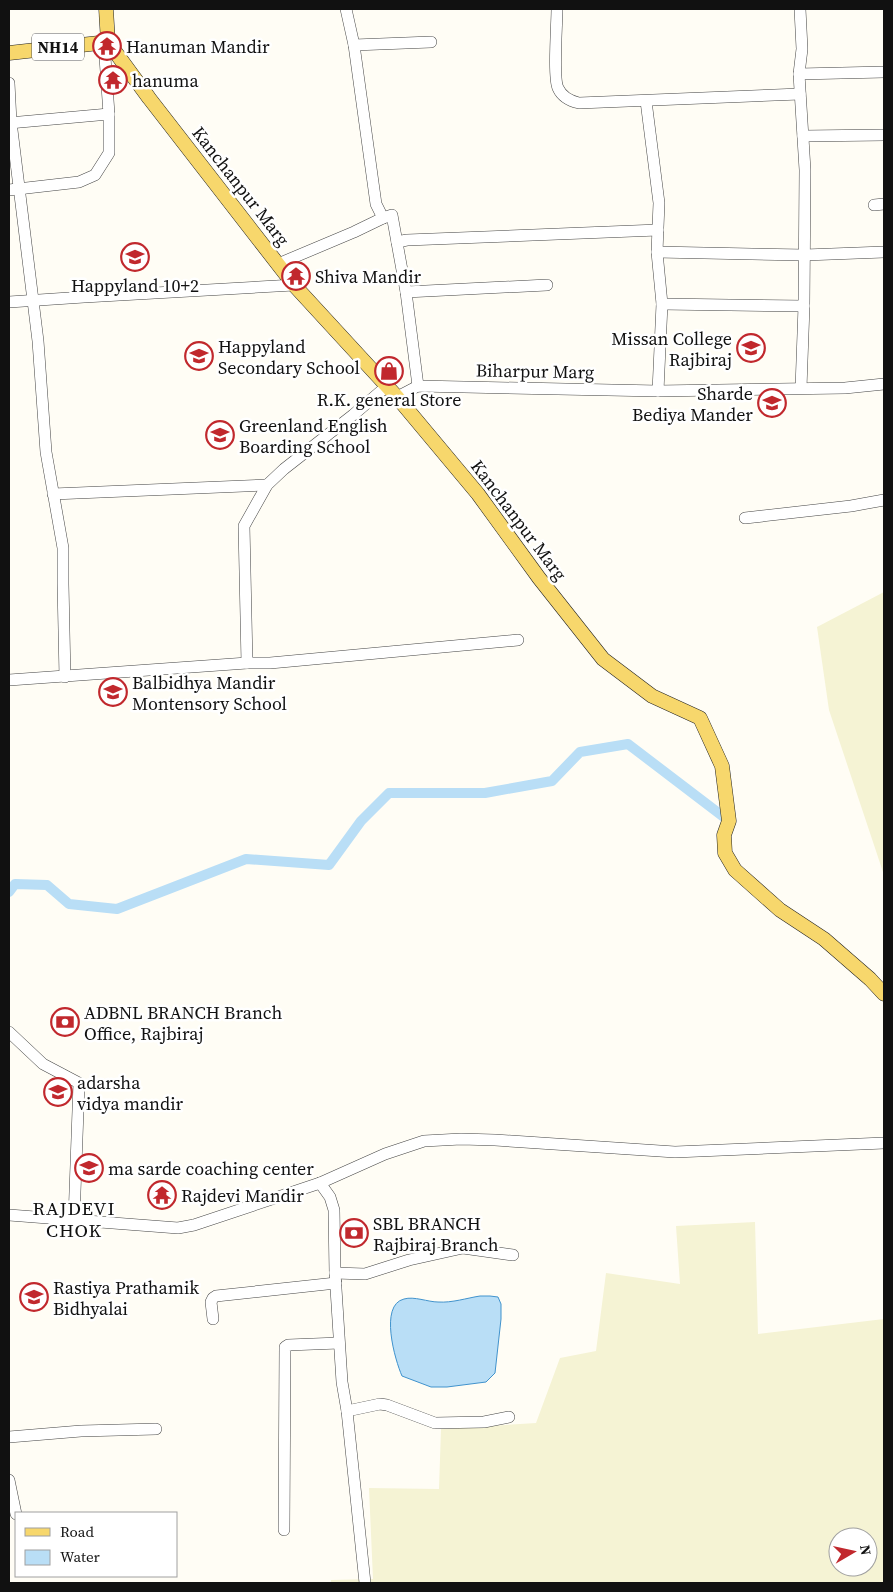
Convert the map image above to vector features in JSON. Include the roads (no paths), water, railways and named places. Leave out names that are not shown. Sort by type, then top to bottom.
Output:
[{"type":"main road","points":[[106,9],[106,42]]},
{"type":"main road","name":"NH14","points":[[9,53],[106,42]]},
{"type":"main road","name":"Kanchanpur Marg","points":[[106,42],[294,285],[397,397],[478,494],[539,578],[602,659],[652,696],[700,718],[722,766],[729,821],[724,835],[725,853],[735,870],[780,910],[824,939],[870,979],[884,994]]},
{"type":"street","points":[[346,9],[354,45],[376,204],[383,218]]},
{"type":"street","points":[[557,9],[556,85],[564,97],[573,102],[646,101],[800,94]]},
{"type":"street","points":[[800,9],[802,49],[799,74],[804,170],[804,306],[801,388]]},
{"type":"street","points":[[14,189],[79,182],[95,175],[109,152],[106,42]]},
{"type":"street","points":[[354,45],[431,42]]},
{"type":"street","points":[[799,74],[884,72]]},
{"type":"street","points":[[9,83],[14,189],[34,300],[46,452],[63,548],[65,677]]},
{"type":"street","points":[[646,101],[659,203],[657,252],[662,304],[658,391]]},
{"type":"street","points":[[10,122],[109,114]]},
{"type":"street","points":[[803,136],[884,135]]},
{"type":"street","points":[[278,264],[392,215],[406,292],[418,386]]},
{"type":"street","points":[[397,242],[406,240],[658,230]]},
{"type":"street","points":[[657,252],[804,255],[884,252]]},
{"type":"street","points":[[9,302],[294,285]]},
{"type":"street","points":[[406,292],[546,285]]},
{"type":"street","points":[[662,304],[804,306]]},
{"type":"street","name":"Biharpur Marg","points":[[397,397],[418,386],[658,391],[845,388],[884,384]]},
{"type":"street","points":[[247,663],[244,526],[267,485],[284,469],[387,386]]},
{"type":"street","points":[[53,494],[267,485]]},
{"type":"street","points":[[745,518],[851,506],[884,500]]},
{"type":"street","points":[[9,680],[270,663],[518,640]]},
{"type":"street","points":[[9,1032],[43,1064],[80,1083],[74,1219]]},
{"type":"street","points":[[9,1215],[178,1228],[194,1225],[320,1183],[385,1154],[424,1141],[495,1140],[675,1152],[884,1143]]},
{"type":"street","points":[[320,1183],[330,1197],[334,1210],[342,1382],[347,1410],[365,1583]]},
{"type":"street","points":[[213,1319],[211,1302],[216,1296],[365,1274],[409,1260],[463,1248],[513,1255]]},
{"type":"street","points":[[284,1530],[285,1347],[339,1343]]},
{"type":"street","points":[[347,1410],[380,1404],[387,1405],[435,1423],[484,1422],[509,1417]]},
{"type":"street","points":[[9,1437],[81,1431],[156,1429]]},
{"type":"street","points":[[9,1480],[16,1512]]},
{"type":"water","points":[[480,1296],[498,1297],[501,1304],[495,1373],[486,1382],[447,1387],[431,1387],[402,1376],[391,1334],[392,1311],[396,1303],[408,1298],[443,1302]]},
{"type":"waterway","points":[[9,892],[15,884],[47,885],[69,904],[117,909],[246,859],[329,865],[361,821],[389,793],[485,793],[552,781],[580,752],[628,744],[729,821]]},
{"type":"place","name":"Hanuman Mandir","points":[[107,46]]},
{"type":"place","name":"hanuma","points":[[113,80]]},
{"type":"place","name":"Happyland 10+2","points":[[135,257]]},
{"type":"place","name":"Shiva Mandir","points":[[296,276]]},
{"type":"place","name":"Missan College Rajbiraj","points":[[751,348]]},
{"type":"place","name":"Happyland Secondary School","points":[[199,356]]},
{"type":"place","name":"R.K. general Store","points":[[389,371]]},
{"type":"place","name":"Sharde Bediya Mander","points":[[772,403]]},
{"type":"place","name":"Greenland English Boarding School","points":[[220,435]]},
{"type":"place","name":"Balbidhya Mandir Montensory School","points":[[113,692]]},
{"type":"place","name":"ADBNL BRANCH Branch Office, Rajbiraj","points":[[65,1022]]},
{"type":"place","name":"adarsha vidya mandir","points":[[58,1092]]},
{"type":"place","name":"ma sarde coaching center","points":[[89,1168]]},
{"type":"place","name":"Rajdevi Mandir","points":[[162,1195]]},
{"type":"place","name":"SBL BRANCH Rajbiraj Branch","points":[[354,1233]]},
{"type":"place","name":"Rastiya Prathamik Bidhyalai","points":[[34,1297]]},
{"type":"district","name":"RAJDEVI CHOK","points":[[74,1219]]}]
